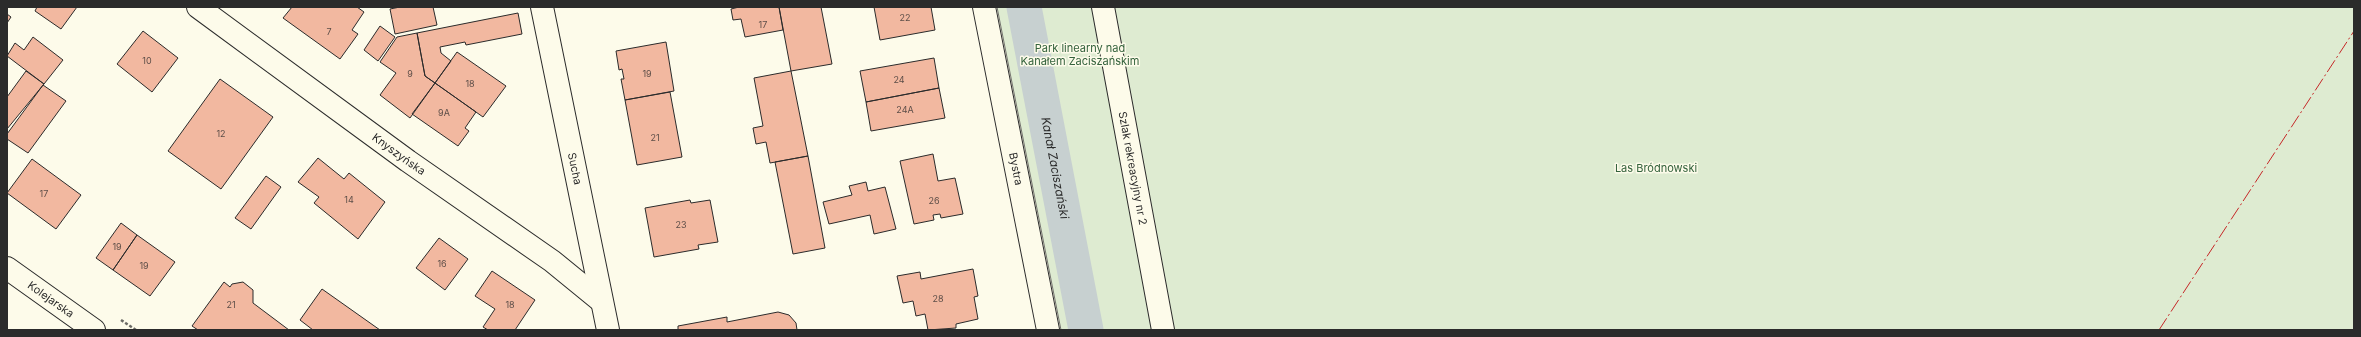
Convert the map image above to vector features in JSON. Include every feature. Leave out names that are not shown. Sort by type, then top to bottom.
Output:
[{"type":"street","name":"Knyszyńska","points":[[198,7],[408,160],[552,261],[601,301]]},
{"type":"street","name":"Sucha","points":[[542,7],[608,330]]},
{"type":"street","name":"Bystra","points":[[984,7],[1048,330]]},
{"type":"street","name":"Szlak rekreacyjny nr 2","points":[[1103,7],[1163,330]]},
{"type":"street","name":"Kolejarska","points":[[7,268],[94,330]]},
{"type":"green space","points":[[997,7],[1019,7],[1080,330],[1061,330]]},
{"type":"green space","name":"Las Bródnowski","points":[[1030,7],[2354,7],[2354,330],[1091,330]]},
{"type":"building","points":[[37,7],[77,7],[61,29],[35,11]]},
{"type":"building","points":[[292,7],[357,7],[364,12],[352,30],[358,34],[340,59],[283,18]]},
{"type":"building","points":[[400,7],[433,7],[437,25],[395,34],[390,9]]},
{"type":"building","points":[[739,7],[779,7],[783,30],[745,37],[741,19],[733,20],[731,9]]},
{"type":"building","points":[[779,7],[821,7],[832,64],[791,71]]},
{"type":"building","points":[[874,7],[931,7],[935,30],[880,40]]},
{"type":"building","points":[[518,13],[522,34],[466,45],[465,42],[440,47],[441,53],[451,61],[435,83],[425,76],[417,33]]},
{"type":"building","points":[[7,14],[11,17],[7,23]]},
{"type":"building","points":[[380,26],[395,37],[378,61],[364,50]]},
{"type":"building","points":[[143,31],[178,58],[152,92],[117,64]]},
{"type":"building","points":[[417,33],[425,76],[435,83],[410,118],[380,95],[396,73],[380,62],[397,37]]},
{"type":"building","points":[[33,37],[63,60],[44,84],[7,56],[15,43],[24,50]]},
{"type":"building","points":[[666,42],[674,91],[625,100],[621,79],[624,79],[622,69],[619,70],[616,51]]},
{"type":"building","points":[[457,52],[506,86],[483,117],[435,83]]},
{"type":"building","points":[[934,58],[939,88],[866,102],[860,71]]},
{"type":"building","points":[[26,71],[44,84],[7,129],[7,97]]},
{"type":"building","points":[[791,71],[808,156],[770,163],[766,142],[756,144],[753,128],[763,126],[754,78]]},
{"type":"building","points":[[220,79],[273,117],[221,189],[168,151]]},
{"type":"building","points":[[435,83],[476,112],[465,128],[469,131],[458,146],[412,114]]},
{"type":"building","points":[[43,85],[66,101],[28,153],[7,139],[7,134]]},
{"type":"building","points":[[939,88],[945,118],[871,131],[866,102]]},
{"type":"building","points":[[670,92],[682,157],[637,165],[625,100]]},
{"type":"building","points":[[933,154],[938,181],[955,178],[963,214],[941,218],[940,214],[933,215],[934,220],[914,224],[900,161]]},
{"type":"building","points":[[808,156],[825,248],[793,254],[775,162]]},
{"type":"building","points":[[318,158],[344,179],[349,173],[385,202],[358,239],[314,203],[319,197],[298,182]]},
{"type":"building","points":[[32,159],[81,195],[56,229],[7,193]]},
{"type":"building","points":[[266,176],[281,187],[251,229],[235,218]]},
{"type":"building","points":[[866,182],[868,191],[885,187],[896,229],[874,234],[870,215],[829,224],[823,202],[852,195],[849,186]]},
{"type":"building","points":[[690,200],[691,203],[710,200],[718,242],[698,245],[699,249],[654,257],[645,208]]},
{"type":"building","points":[[121,223],[137,235],[113,270],[96,258]]},
{"type":"building","points":[[137,235],[175,262],[150,296],[113,270]]},
{"type":"building","points":[[439,238],[468,259],[445,290],[416,268]]},
{"type":"building","points":[[973,269],[978,296],[974,297],[978,319],[956,324],[956,328],[928,330],[925,314],[916,316],[913,301],[903,303],[897,276],[920,272],[921,279]]},
{"type":"building","points":[[492,271],[535,300],[515,330],[488,330],[483,327],[495,309],[475,296]]},
{"type":"building","points":[[224,282],[230,287],[232,284],[243,282],[253,290],[253,303],[289,330],[198,330],[192,326]]},
{"type":"building","points":[[322,289],[380,330],[313,330],[300,320]]},
{"type":"building","points":[[778,312],[789,315],[796,323],[797,330],[678,330],[678,326],[727,317],[727,322]]},
{"type":"waterway","name":"Kanał Zaciszański","points":[[1024,7],[1086,330]]},
{"type":"power","points":[[2159,330],[2354,31]]},
{"type":"park label","name":"Park linearny nad Kanałem Zaciszańskim","points":[[1080,54]]}]
